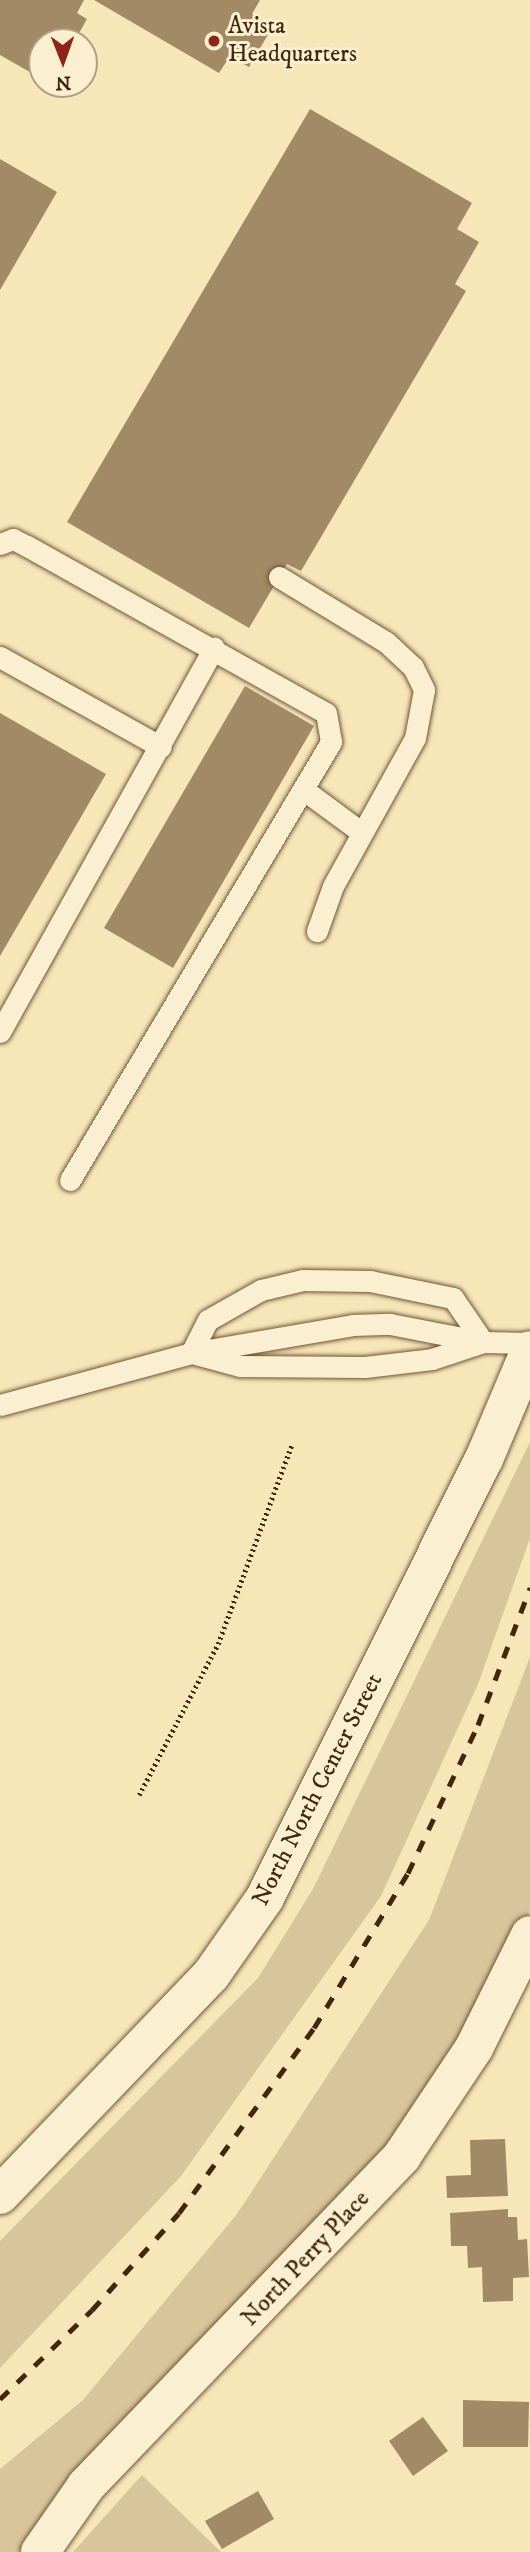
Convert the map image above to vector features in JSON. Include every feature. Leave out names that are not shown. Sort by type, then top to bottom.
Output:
[{"type":"street","name":"North North Center Street","points":[[0,2195],[211,1975],[265,1898],[510,1400],[530,1350]]},
{"type":"street","name":"North Perry Place","points":[[40,2552],[86,2486],[402,2156],[474,2048],[530,1934]]},
{"type":"lane","points":[[0,544],[13,539],[214,647],[326,713],[331,743],[70,1180]]},
{"type":"lane","points":[[279,577],[386,642],[413,667],[424,690],[415,738],[360,832],[317,931]]},
{"type":"lane","points":[[0,1032],[161,747],[214,647]]},
{"type":"lane","points":[[0,657],[161,747]]},
{"type":"lane","points":[[303,790],[360,832]]},
{"type":"lane","points":[[191,1353],[208,1320],[261,1290],[303,1280],[370,1281],[453,1298],[483,1342]]},
{"type":"lane","points":[[0,1405],[191,1353],[368,1324],[429,1328],[483,1342],[530,1343]]},
{"type":"lane","points":[[191,1353],[240,1366],[365,1367],[432,1359],[483,1342]]},
{"type":"path","points":[[139,1794],[218,1644],[292,1444]]},
{"type":"shaded area","points":[[530,1442],[530,1538],[478,1684],[381,1896],[181,2176],[0,2368],[0,2241],[258,1978],[313,1889]]},
{"type":"shaded area","points":[[530,1657],[530,1910],[497,1984],[367,2178],[19,2552],[0,2552],[0,2469],[83,2400],[237,2214],[429,1920]]},
{"type":"shaded area","points":[[142,2475],[221,2552],[73,2552]]},
{"type":"building","points":[[0,0],[84,0],[77,13],[87,19],[82,28],[28,28],[28,71],[0,55]]},
{"type":"building","name":"Avista Headquarters","points":[[94,0],[260,0],[252,14],[273,26],[249,67],[230,56],[219,73]]},
{"type":"building","points":[[310,109],[472,203],[457,229],[479,242],[455,284],[466,291],[301,571],[287,564],[249,628],[67,522]]},
{"type":"building","points":[[0,159],[57,192],[0,290]]},
{"type":"building","points":[[245,686],[314,726],[173,968],[104,928]]},
{"type":"building","points":[[0,713],[106,774],[0,956]]},
{"type":"building","points":[[505,2139],[508,2196],[447,2198],[446,2176],[471,2175],[470,2140]]},
{"type":"building","points":[[508,2209],[508,2217],[517,2217],[518,2240],[527,2239],[529,2277],[513,2278],[513,2301],[483,2302],[482,2267],[468,2268],[467,2246],[451,2246],[450,2213]]},
{"type":"building","points":[[463,2400],[529,2402],[528,2447],[463,2447]]},
{"type":"building","points":[[423,2417],[448,2451],[413,2476],[389,2441]]},
{"type":"building","points":[[258,2491],[274,2519],[222,2549],[205,2521]]},
{"type":"railway","points":[[0,2399],[92,2310],[179,2213],[314,2028],[408,1873],[478,1725],[530,1588]]},
{"type":"place","name":"Avista Headquarters","points":[[214,41]]}]
